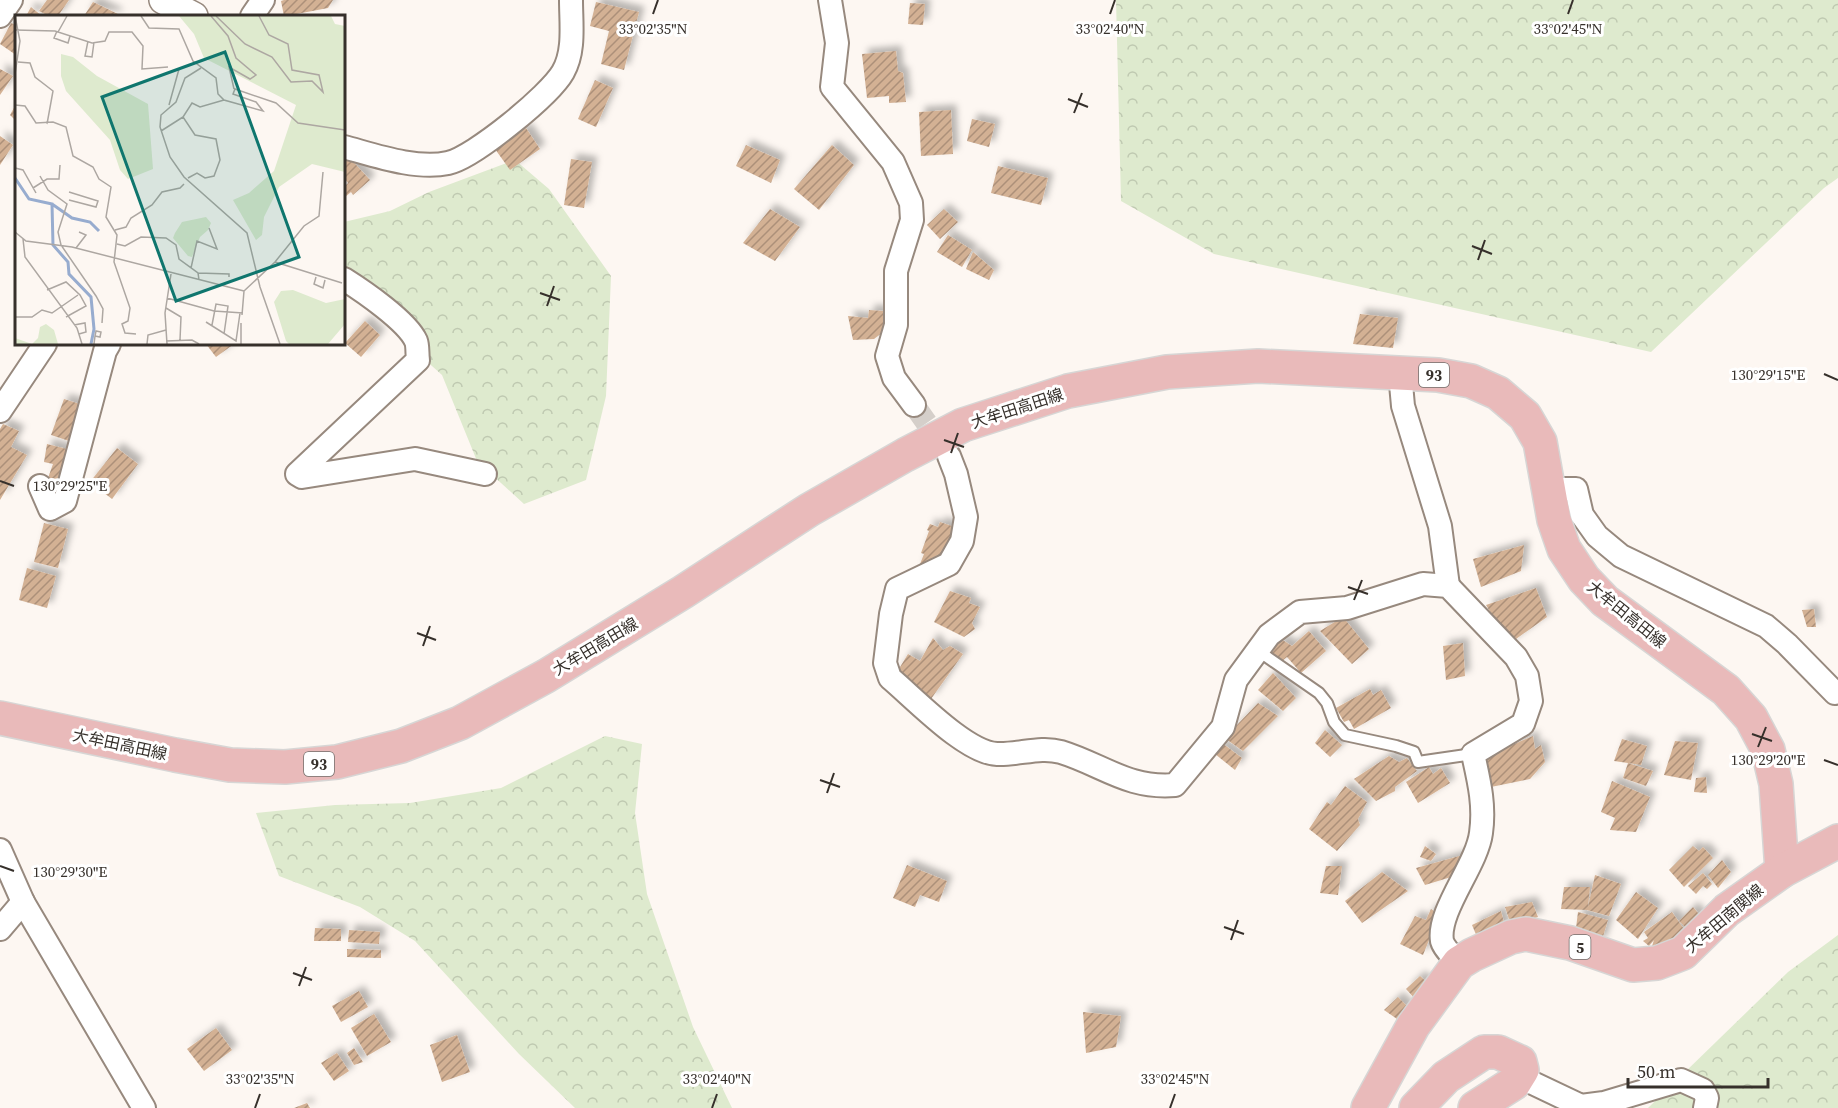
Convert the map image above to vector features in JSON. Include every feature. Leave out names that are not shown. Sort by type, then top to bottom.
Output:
[{"type":"main road","name":"大牟田高田線","points":[[0,718],[230,765],[285,767],[337,762],[401,746],[460,723],[546,676],[683,592],[809,510],[963,425],[1068,391],[1167,372],[1258,366],[1438,375],[1471,381],[1498,393],[1525,416],[1540,442],[1554,520],[1564,549],[1584,579],[1605,600],[1726,690],[1750,718],[1768,750],[1776,784],[1782,871]]},
{"type":"main road","name":"大牟田南関線","points":[[1368,1108],[1413,1026],[1459,963],[1472,955],[1511,937],[1526,934],[1570,943],[1633,965],[1657,963],[1683,953],[1727,910],[1782,871],[1838,841]]},
{"type":"main road","points":[[1416,1108],[1446,1077],[1484,1052],[1508,1055],[1520,1062],[1522,1070],[1514,1083],[1475,1108]]},
{"type":"street","points":[[0,16],[11,0]]},
{"type":"street","points":[[163,0],[192,15]]},
{"type":"street","points":[[253,15],[263,0]]},
{"type":"street","points":[[345,147],[418,164],[449,163],[482,145],[536,102],[562,73],[571,49],[571,0]]},
{"type":"street","points":[[830,0],[837,43],[832,87],[893,162],[911,203],[912,220],[896,271],[896,325],[887,356],[894,378],[914,405]]},
{"type":"street","points":[[345,280],[364,291],[403,324],[416,341],[418,360],[297,474],[302,477],[415,459],[485,474]]},
{"type":"street","points":[[0,411],[44,345]]},
{"type":"street","points":[[40,486],[50,509],[65,501],[108,345]]},
{"type":"street","points":[[1400,373],[1403,406],[1440,526],[1448,586],[1516,657],[1527,676],[1531,701],[1523,724],[1473,754],[1483,801],[1481,835],[1442,926],[1442,944],[1459,963]]},
{"type":"street","points":[[949,456],[956,474],[966,517],[962,541],[949,564],[897,589],[891,614],[885,663],[890,678],[965,742],[994,755],[1043,750],[1060,752],[1134,783],[1155,787],[1175,785],[1223,727],[1236,680],[1257,650],[1269,635],[1300,612],[1347,608],[1423,584],[1448,586]]},
{"type":"street","points":[[1549,489],[1576,489],[1582,515],[1597,536],[1621,556],[1766,626],[1835,693]]},
{"type":"street","points":[[0,850],[23,902],[144,1108]]},
{"type":"street","points":[[0,930],[23,902]]},
{"type":"street","points":[[1518,1076],[1581,1106],[1604,1104],[1681,1080],[1703,1090],[1707,1098],[1705,1108]]},
{"type":"lane","points":[[1257,650],[1319,693],[1328,703],[1334,722],[1345,735],[1414,752],[1419,762],[1473,754]]},
{"type":"green space","points":[[1116,0],[1838,0],[1838,178],[1824,188],[1651,352],[1214,254],[1121,201]]},
{"type":"green space","points":[[515,160],[549,189],[611,276],[606,396],[586,480],[524,504],[477,461],[442,375],[345,288],[345,222],[390,211],[429,192]]},
{"type":"green space","points":[[605,736],[642,744],[635,813],[647,894],[693,1027],[732,1108],[575,1108],[519,1054],[415,941],[360,907],[279,876],[256,813],[335,805],[410,803],[501,788]]},
{"type":"green space","points":[[1838,935],[1838,1108],[1648,1108],[1788,972]]},
{"type":"building","points":[[47,0],[69,0],[59,15],[47,15],[39,11]]},
{"type":"building","points":[[333,0],[328,8],[291,15],[284,15],[281,1]]},
{"type":"building","points":[[93,2],[118,14],[117,15],[85,15]]},
{"type":"building","points":[[596,2],[639,12],[624,70],[601,64],[609,31],[590,26]]},
{"type":"building","points":[[910,3],[925,4],[923,25],[908,24]]},
{"type":"building","points":[[31,7],[41,15],[27,15]]},
{"type":"building","points":[[11,23],[15,25],[15,54],[0,44]]},
{"type":"building","points":[[896,51],[898,71],[903,73],[906,102],[889,103],[889,96],[867,98],[862,54]]},
{"type":"building","points":[[0,69],[13,76],[0,95]]},
{"type":"building","points":[[595,80],[613,88],[596,127],[578,119]]},
{"type":"building","points":[[15,106],[15,120],[10,115]]},
{"type":"building","points":[[951,110],[953,154],[921,156],[919,112]]},
{"type":"building","points":[[972,119],[995,124],[989,147],[967,141]]},
{"type":"building","points":[[526,128],[540,149],[510,170],[495,149]]},
{"type":"building","points":[[0,136],[13,145],[0,165]]},
{"type":"building","points":[[746,145],[780,160],[771,183],[736,166]]},
{"type":"building","points":[[832,145],[854,165],[819,210],[794,189]]},
{"type":"building","points":[[348,156],[370,180],[353,195],[351,192],[345,197],[345,186],[348,183],[345,179],[345,159]]},
{"type":"building","points":[[571,159],[592,162],[584,208],[564,205]]},
{"type":"building","points":[[998,166],[1048,178],[1041,205],[991,193]]},
{"type":"building","points":[[770,209],[800,227],[775,261],[743,243]]},
{"type":"building","points":[[944,209],[958,222],[940,239],[927,225]]},
{"type":"building","points":[[948,235],[972,250],[962,267],[937,252]]},
{"type":"building","points":[[973,252],[994,270],[989,280],[966,269]]},
{"type":"building","points":[[869,310],[883,311],[883,332],[874,339],[853,340],[848,316],[868,318]]},
{"type":"building","points":[[1360,314],[1398,318],[1393,348],[1353,344]]},
{"type":"building","points":[[365,321],[380,335],[361,357],[345,343]]},
{"type":"building","points":[[207,345],[233,345],[216,357]]},
{"type":"building","points":[[64,399],[86,406],[72,442],[51,435]]},
{"type":"building","points":[[3,424],[19,431],[11,447],[27,455],[0,500],[0,429]]},
{"type":"building","points":[[47,444],[75,451],[66,480],[48,478],[53,464],[44,462]]},
{"type":"building","points":[[117,448],[138,464],[112,499],[90,482]]},
{"type":"building","points":[[940,522],[952,526],[951,531],[954,532],[942,561],[933,557],[927,572],[918,569],[924,554],[921,553],[929,531],[927,530],[930,524],[938,527]]},
{"type":"building","points":[[44,523],[68,529],[58,568],[34,562]]},
{"type":"building","points":[[1524,545],[1521,571],[1481,587],[1473,559]]},
{"type":"building","points":[[27,568],[56,576],[47,608],[19,600]]},
{"type":"building","points":[[1536,588],[1547,617],[1509,644],[1486,605]]},
{"type":"building","points":[[950,591],[971,598],[969,603],[980,607],[972,623],[975,629],[964,637],[934,622]]},
{"type":"building","points":[[1814,609],[1816,627],[1807,627],[1802,610]]},
{"type":"building","points":[[1343,617],[1369,649],[1352,664],[1320,631]]},
{"type":"building","points":[[1309,631],[1326,651],[1301,673],[1287,657],[1281,662],[1271,654],[1281,639],[1292,646]]},
{"type":"building","points":[[933,638],[943,650],[950,646],[963,654],[931,699],[897,672],[908,654],[920,661]]},
{"type":"building","points":[[1463,643],[1465,676],[1446,680],[1443,646]]},
{"type":"building","points":[[1273,673],[1296,698],[1283,711],[1258,690]]},
{"type":"building","points":[[1370,689],[1373,695],[1381,690],[1391,708],[1354,729],[1349,720],[1344,722],[1336,708]]},
{"type":"building","points":[[1258,703],[1278,716],[1243,751],[1226,739]]},
{"type":"building","points":[[1325,730],[1342,745],[1330,757],[1315,743]]},
{"type":"building","points":[[1533,736],[1535,749],[1541,745],[1545,762],[1530,779],[1486,788],[1480,759]]},
{"type":"building","points":[[1622,739],[1647,746],[1641,765],[1614,761]]},
{"type":"building","points":[[1675,741],[1698,743],[1691,780],[1664,775]]},
{"type":"building","points":[[1222,743],[1242,758],[1235,770],[1215,754]]},
{"type":"building","points":[[1389,756],[1399,762],[1407,758],[1417,771],[1395,787],[1395,791],[1376,801],[1354,779]]},
{"type":"building","points":[[1628,763],[1653,771],[1646,786],[1623,778]]},
{"type":"building","points":[[1429,767],[1433,774],[1441,768],[1450,783],[1418,803],[1406,782]]},
{"type":"building","points":[[1706,777],[1707,793],[1694,792],[1696,778]]},
{"type":"building","points":[[1612,781],[1650,797],[1636,832],[1610,830],[1615,818],[1601,812]]},
{"type":"building","points":[[1345,786],[1367,802],[1358,819],[1360,825],[1337,851],[1309,829],[1327,802],[1331,805]]},
{"type":"building","points":[[1425,846],[1436,854],[1431,861],[1420,857]]},
{"type":"building","points":[[1693,846],[1699,851],[1703,847],[1713,858],[1684,887],[1669,870]]},
{"type":"building","points":[[1463,855],[1461,874],[1425,885],[1416,868]]},
{"type":"building","points":[[1722,860],[1731,872],[1718,888],[1708,875]]},
{"type":"building","points":[[907,865],[947,881],[939,902],[920,895],[915,907],[893,898]]},
{"type":"building","points":[[1326,866],[1342,866],[1338,895],[1320,893]]},
{"type":"building","points":[[1382,872],[1408,891],[1362,923],[1345,901]]},
{"type":"building","points":[[1703,873],[1712,884],[1707,889],[1703,886],[1696,894],[1688,886]]},
{"type":"building","points":[[1595,875],[1621,884],[1609,916],[1587,910],[1561,909],[1564,887],[1590,887],[1588,907]]},
{"type":"building","points":[[1636,892],[1658,908],[1638,939],[1616,920]]},
{"type":"building","points":[[1532,902],[1538,917],[1511,925],[1505,907]]},
{"type":"building","points":[[1693,907],[1703,919],[1690,932],[1679,921]]},
{"type":"building","points":[[1431,909],[1437,913],[1435,925],[1423,955],[1400,944],[1415,916],[1426,920]]},
{"type":"building","points":[[1501,911],[1506,930],[1480,944],[1472,925]]},
{"type":"building","points":[[1578,912],[1608,920],[1601,943],[1575,936]]},
{"type":"building","points":[[1672,912],[1686,932],[1658,954],[1652,946],[1654,940],[1649,946],[1643,941],[1648,938],[1644,932]]},
{"type":"building","points":[[315,928],[341,929],[341,941],[314,941]]},
{"type":"building","points":[[349,930],[380,932],[379,944],[348,942]]},
{"type":"building","points":[[347,949],[381,950],[381,958],[347,957]]},
{"type":"building","points":[[1420,976],[1430,985],[1416,1000],[1406,989]]},
{"type":"building","points":[[359,991],[368,1007],[341,1022],[332,1006]]},
{"type":"building","points":[[1398,997],[1409,1008],[1397,1019],[1384,1010]]},
{"type":"building","points":[[1083,1012],[1121,1016],[1116,1047],[1086,1053]]},
{"type":"building","points":[[374,1014],[391,1042],[367,1056],[351,1028]]},
{"type":"building","points":[[216,1028],[232,1050],[204,1071],[187,1049]]},
{"type":"building","points":[[457,1035],[470,1072],[442,1082],[430,1045]]},
{"type":"building","points":[[354,1048],[363,1062],[354,1065],[347,1053]]},
{"type":"building","points":[[337,1053],[349,1071],[334,1081],[321,1063]]},
{"type":"building","points":[[307,1103],[310,1108],[294,1108]]},
{"type":"tunnel","points":[[914,405],[945,449]]}]
